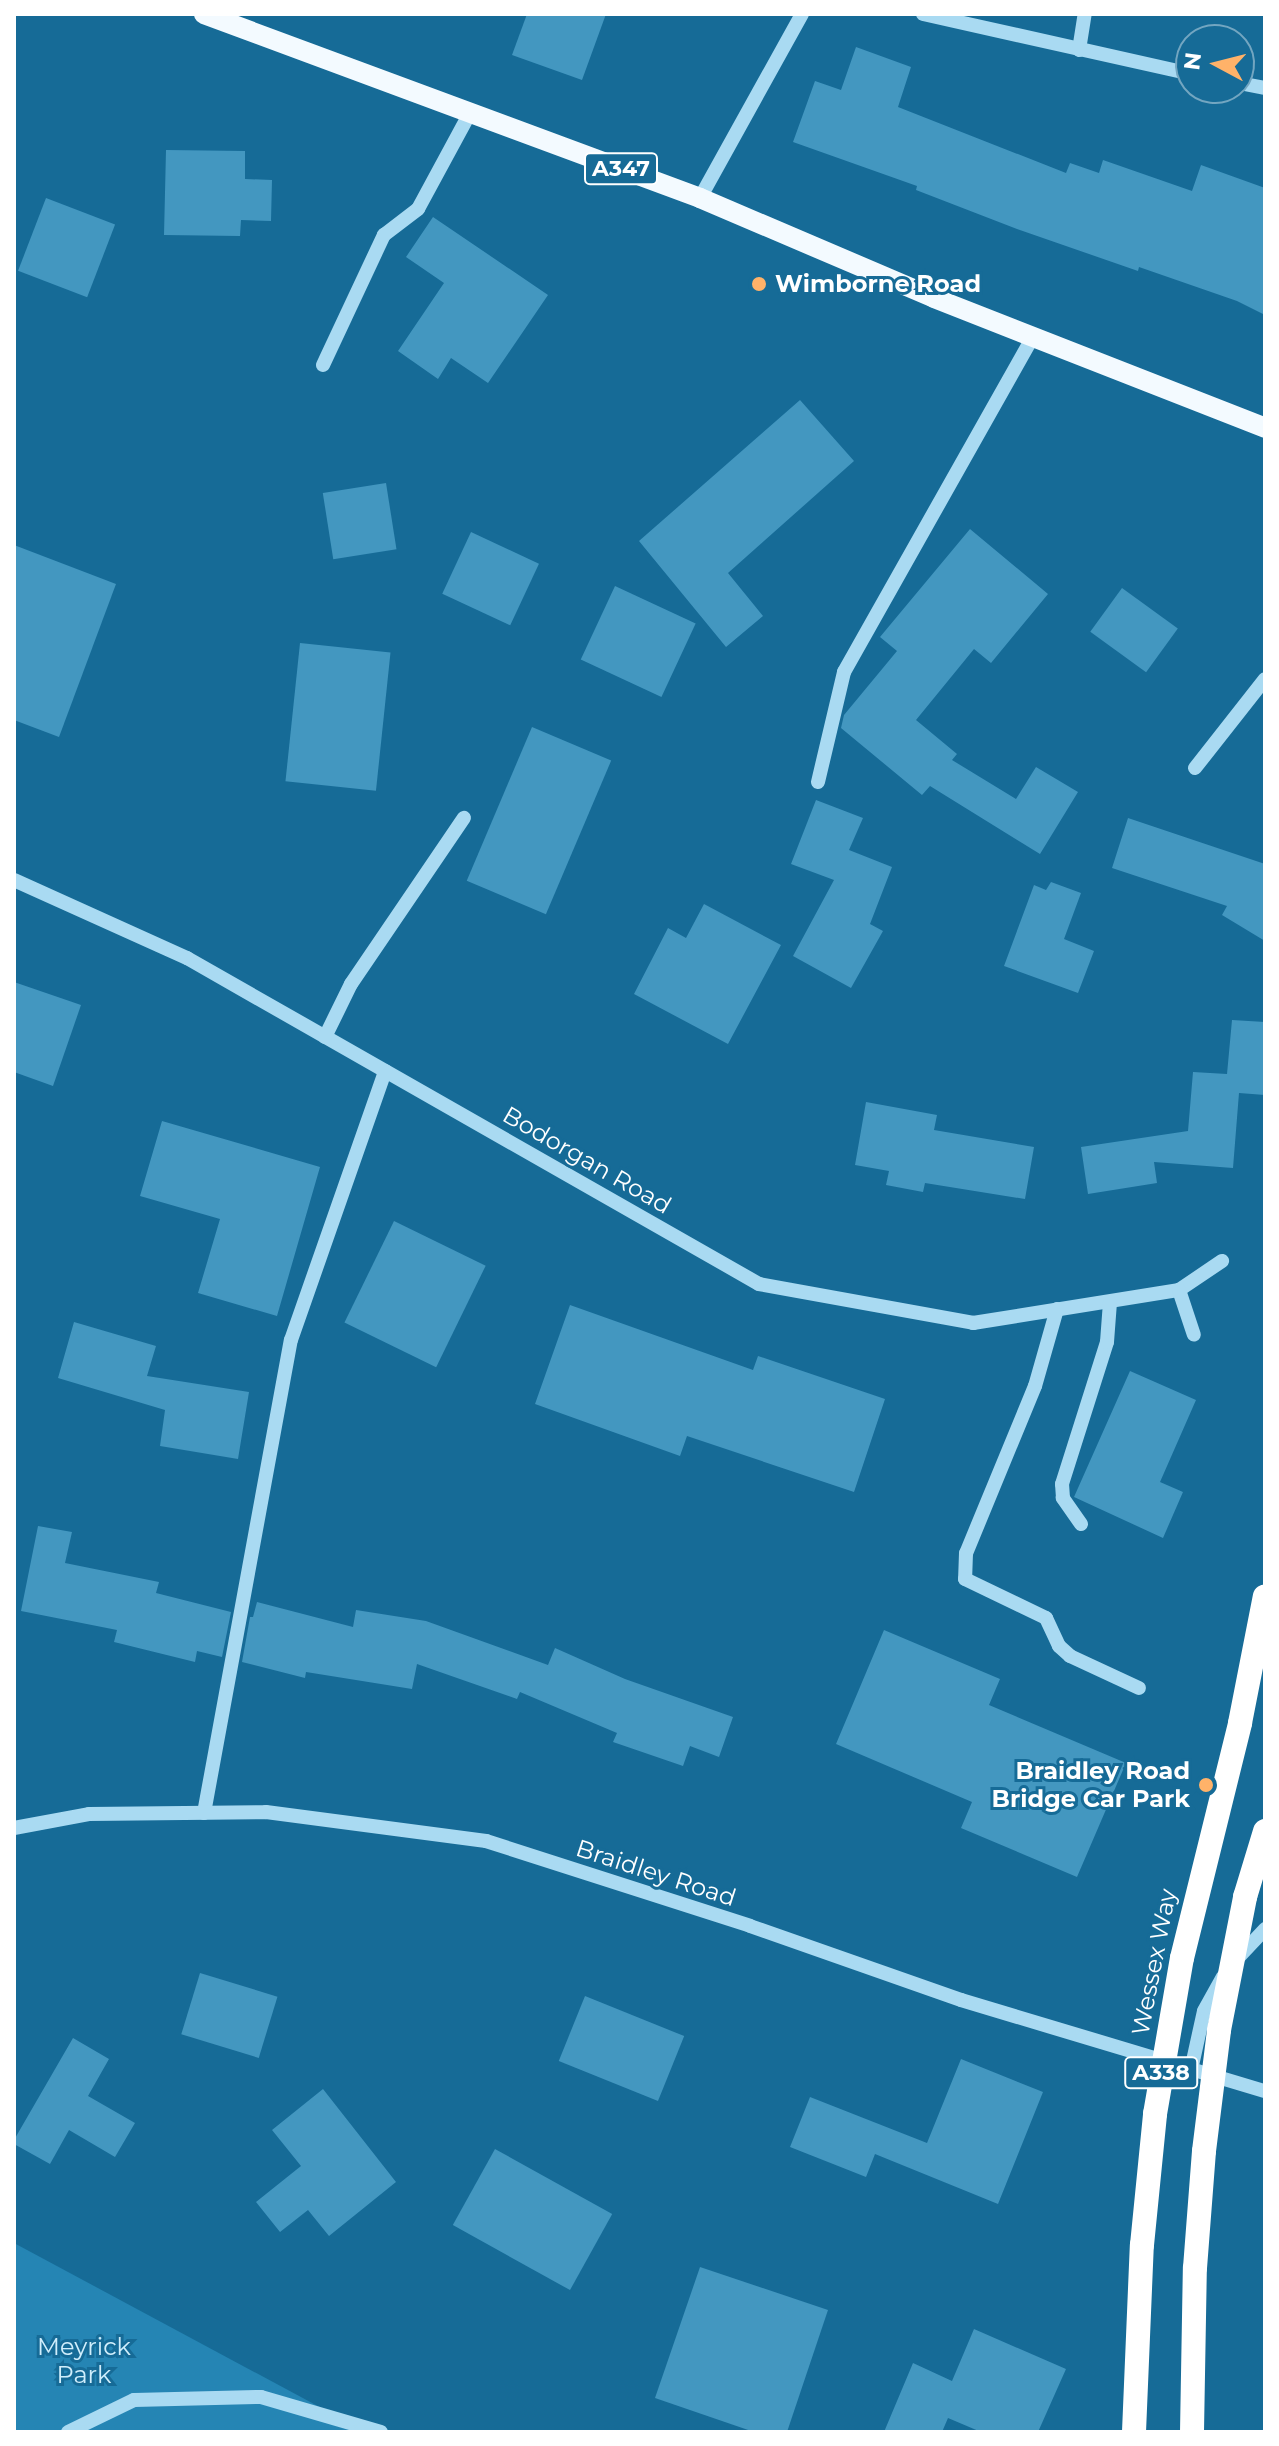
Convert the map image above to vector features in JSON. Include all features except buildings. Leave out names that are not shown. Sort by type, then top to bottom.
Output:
[{"type":"highway","points":[[1240,1723],[1265,1596]]},
{"type":"highway","name":"Wessex Way","points":[[1134,2432],[1142,2245],[1155,2114],[1185,1944],[1240,1723],[1265,1655]]},
{"type":"highway","name":"A338","points":[[1192,2432],[1195,2268],[1204,2151],[1219,2030],[1245,1897],[1265,1831]]},
{"type":"highway","points":[[1245,1897],[1265,1857]]},
{"type":"main road","name":"A347","points":[[204,14],[700,198],[1033,337],[1265,428]]},
{"type":"street","points":[[700,198],[802,14]]},
{"type":"street","points":[[923,14],[1175,71]]},
{"type":"street","points":[[1079,50],[1085,14]]},
{"type":"street","points":[[323,365],[384,235],[418,209],[470,113]]},
{"type":"street","points":[[818,782],[844,672],[1033,337]]},
{"type":"street","points":[[1195,768],[1265,679]]},
{"type":"street","points":[[325,1037],[351,984],[464,818]]},
{"type":"street","name":"Bodorgan Road","points":[[14,880],[187,958],[759,1284],[973,1323],[1179,1290],[1222,1261]]},
{"type":"street","points":[[204,1813],[291,1340],[385,1071]]},
{"type":"street","points":[[1179,1290],[1194,1335]]},
{"type":"street","points":[[1081,1524],[1067,1506],[1062,1484],[1107,1342],[1110,1302]]},
{"type":"street","points":[[1057,1309],[1035,1386],[966,1553],[965,1579],[1046,1618],[1059,1646],[1070,1656],[1139,1688]]},
{"type":"street","name":"Braidley Road","points":[[14,1828],[89,1814],[266,1812],[486,1841],[750,1926],[961,2000],[1265,2091]]},
{"type":"street","points":[[1191,2070],[1204,2011],[1228,1969],[1265,1929]]},
{"type":"street","points":[[68,2432],[134,2400],[261,2397],[381,2432]]},
{"type":"green space","name":"Meyrick Park","points":[[14,2243],[366,2432],[14,2432]]},
{"type":"place","name":"Wimborne Road","points":[[759,284]]},
{"type":"place","name":"Braidley Road Bridge Car Park","points":[[1206,1785]]}]
